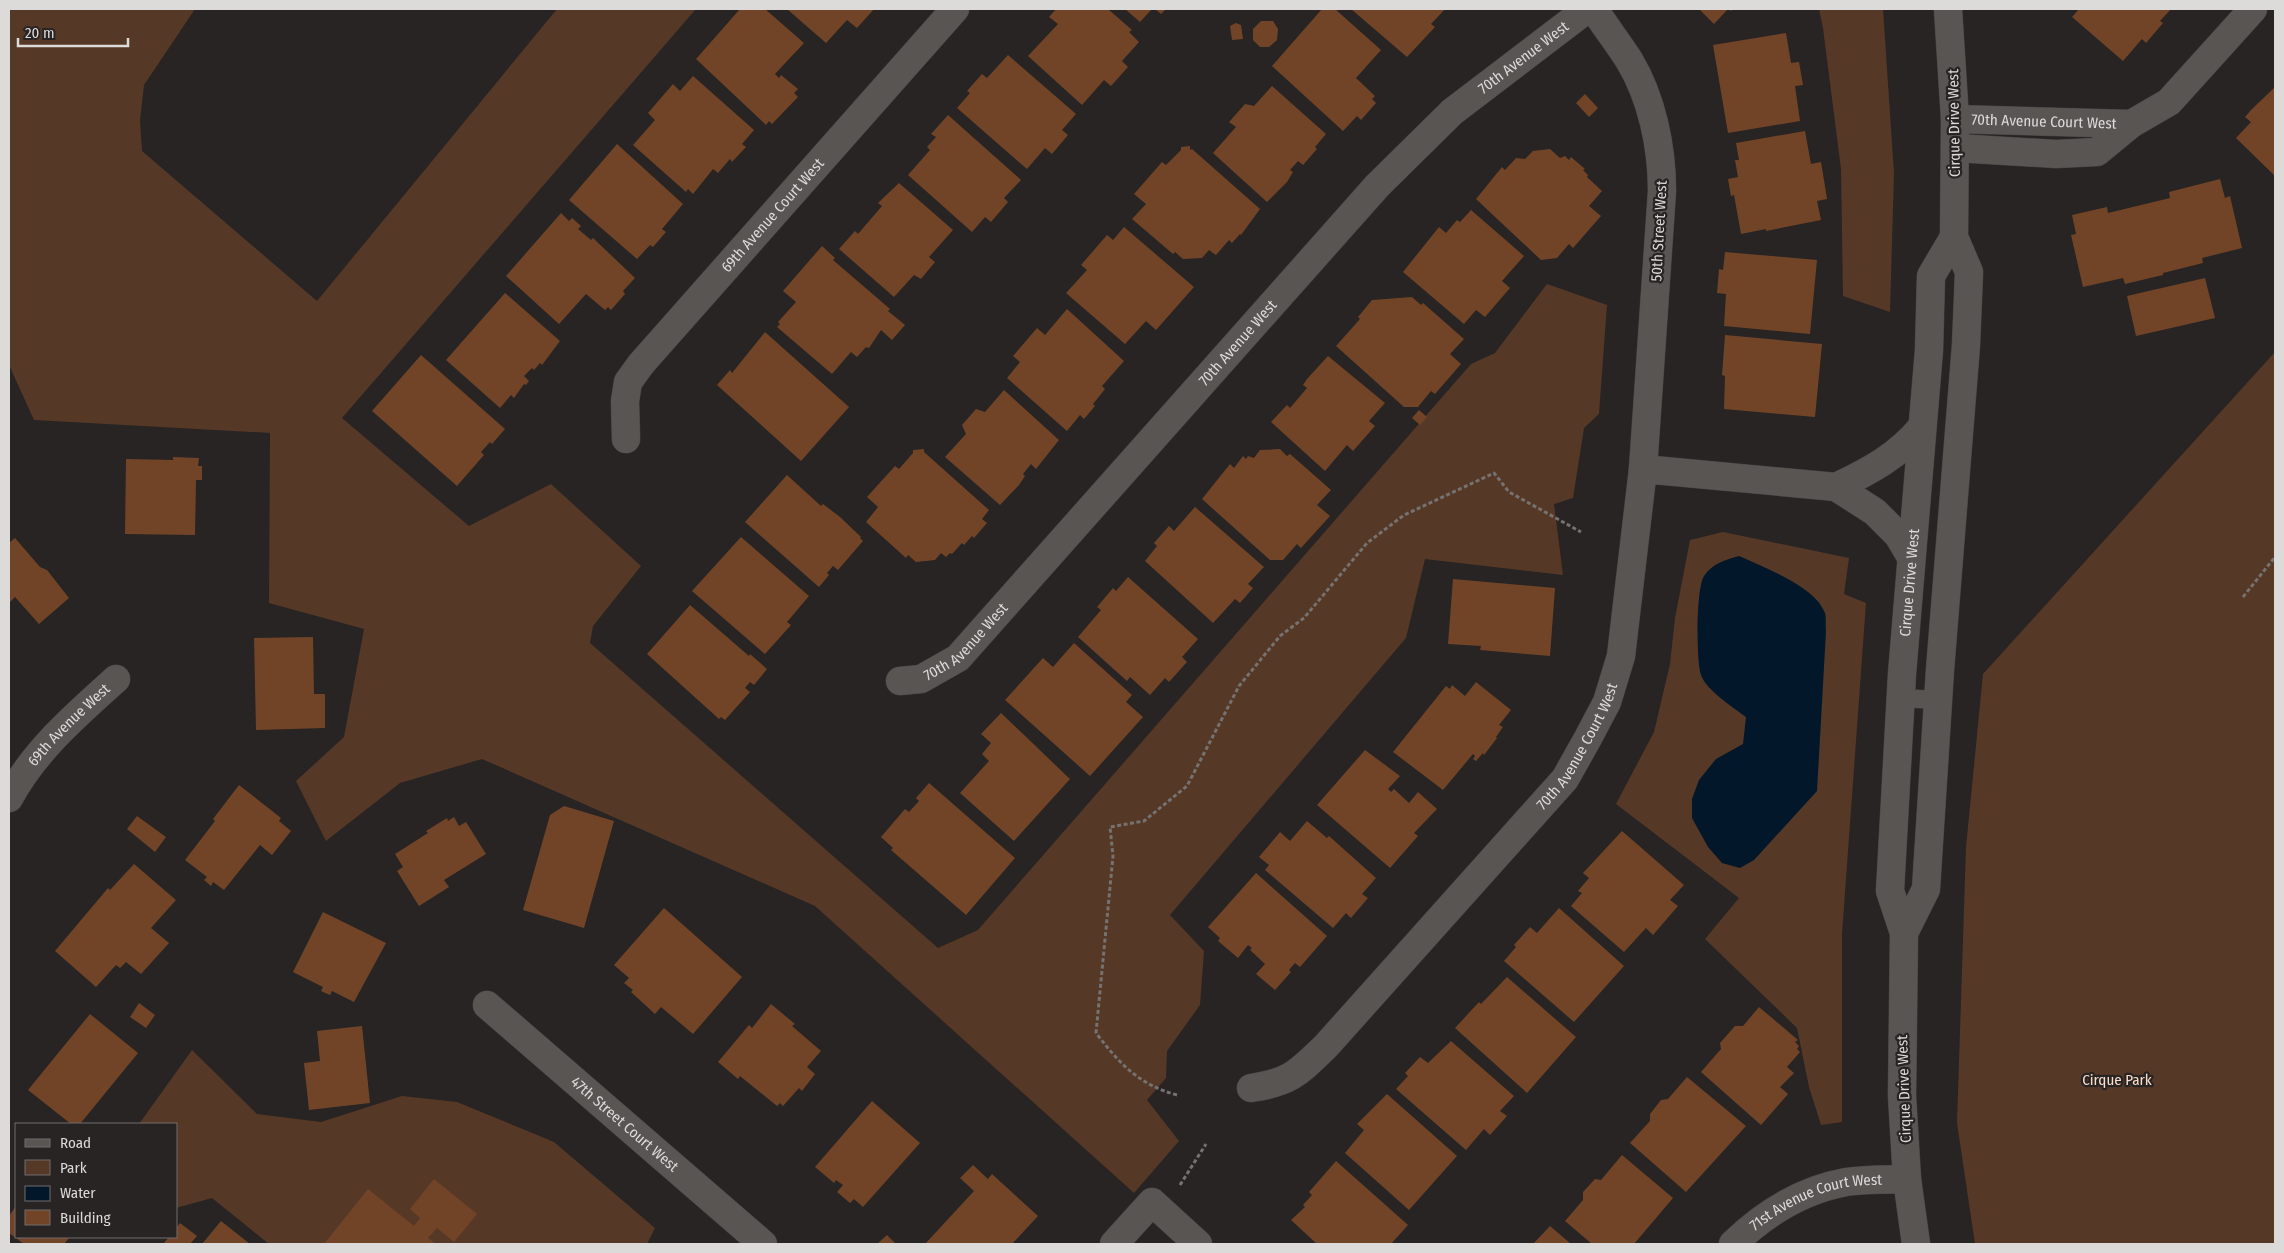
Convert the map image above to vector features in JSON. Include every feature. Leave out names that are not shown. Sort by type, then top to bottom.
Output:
[{"type":"street","name":"69th Avenue Court West","points":[[626,439],[625,401],[628,382],[641,364],[955,9]]},
{"type":"street","name":"70th Avenue West","points":[[900,682],[921,680],[958,658],[1370,193],[1411,150],[1452,112],[1588,9]]},
{"type":"street","name":"50th Street West","points":[[1594,9],[1637,76],[1643,90],[1662,157],[1662,190],[1643,469]]},
{"type":"street","name":"Cirque Drive West","points":[[1904,933],[1926,889],[1938,700],[1967,336],[1969,272],[1954,238],[1956,119],[1948,9]]},
{"type":"street","name":"70th Avenue Court West","points":[[1956,148],[2056,154],[2097,152],[2131,124],[2168,102],[2252,9]]},
{"type":"street","name":"70th Avenue Court West","points":[[1956,119],[2131,124]]},
{"type":"street","name":"Cirque Drive West","points":[[1916,1244],[1908,1179],[1902,1096],[1904,933],[1890,891],[1900,698],[1929,350],[1931,276],[1954,238]]},
{"type":"street","points":[[1836,487],[1887,461],[1922,428]]},
{"type":"street","points":[[1643,469],[1836,487],[1875,512],[1898,535],[1911,557]]},
{"type":"street","name":"70th Avenue Court West","points":[[1251,1088],[1271,1085],[1294,1076],[1326,1046],[1564,779],[1607,702],[1621,656],[1643,469]]},
{"type":"street","name":"69th Avenue West","points":[[9,798],[35,758],[116,679]]},
{"type":"street","name":"47th Street Court West","points":[[487,1005],[763,1244]]},
{"type":"street","name":"71st Avenue Court West","points":[[1732,1244],[1755,1223],[1813,1190],[1847,1182],[1908,1179]]},
{"type":"street","points":[[1114,1244],[1156,1207],[1198,1244]]},
{"type":"lane","points":[[1900,698],[1938,700]]},
{"type":"path","points":[[1177,1095],[1157,1090],[1120,1064],[1096,1033],[1113,856],[1110,827],[1144,822],[1187,786],[1239,686],[1280,636],[1304,618],[1367,543],[1404,515],[1494,473],[1510,492],[1581,532]]},
{"type":"path","points":[[2243,597],[2275,557]]},
{"type":"path","points":[[1156,1207],[1206,1144]]},
{"type":"green space","points":[[9,9],[195,9],[144,85],[140,120],[142,151],[317,301],[557,9],[696,9],[342,418],[469,526],[551,484],[641,566],[593,626],[590,643],[938,948],[978,930],[1471,364],[1495,353],[1547,284],[1607,305],[1599,414],[1584,428],[1573,498],[1554,504],[1563,575],[1425,559],[1406,638],[1170,915],[1204,951],[1200,1005],[1167,1051],[1166,1078],[1147,1100],[1179,1141],[1134,1193],[815,906],[482,759],[400,783],[326,841],[296,781],[344,737],[364,629],[269,603],[270,433],[34,420],[9,365]]},
{"type":"green space","points":[[1819,9],[1883,9],[1894,173],[1890,312],[1843,296],[1841,169]]},
{"type":"green space","name":"Cirque Park","points":[[2275,352],[2275,1244],[1975,1244],[1957,1123],[1966,847],[1983,674]]},
{"type":"green space","points":[[1723,532],[1849,558],[1844,594],[1866,603],[1842,934],[1842,1122],[1821,1125],[1809,1087],[1797,1028],[1705,939],[1739,898],[1616,804],[1654,732],[1670,664],[1675,618],[1690,540]]},
{"type":"green space","points":[[192,1050],[257,1114],[321,1122],[402,1096],[457,1102],[554,1142],[655,1228],[647,1244],[269,1244],[212,1198],[178,1207],[178,1123],[140,1123]]},
{"type":"water","points":[[1739,556],[1787,578],[1810,593],[1818,602],[1826,618],[1817,791],[1754,860],[1740,868],[1722,863],[1708,847],[1692,818],[1692,799],[1699,780],[1716,759],[1743,744],[1746,717],[1708,687],[1704,681],[1699,667],[1698,641],[1699,595],[1704,576],[1715,565]]},
{"type":"building","points":[[740,9],[765,9],[804,43],[775,74],[779,78],[781,75],[798,89],[794,93],[798,97],[772,124],[769,121],[766,125],[696,59]]},
{"type":"building","points":[[787,9],[874,9],[857,28],[847,20],[826,43]]},
{"type":"building","points":[[1056,9],[1108,9],[1132,30],[1129,32],[1139,42],[1122,61],[1128,67],[1111,86],[1104,80],[1082,105],[1028,56],[1058,24],[1049,17]]},
{"type":"building","points":[[1125,9],[1152,9],[1140,22]]},
{"type":"building","points":[[1155,9],[1166,9],[1161,14]]},
{"type":"building","points":[[1322,9],[1335,9],[1381,50],[1356,78],[1375,96],[1372,99],[1376,103],[1361,120],[1357,116],[1343,131],[1272,66]]},
{"type":"building","points":[[1351,9],[1445,9],[1431,24],[1435,27],[1407,57]]},
{"type":"building","points":[[1699,9],[1728,9],[1714,24]]},
{"type":"building","points":[[2079,9],[2171,9],[2160,21],[2163,23],[2146,43],[2142,39],[2123,61],[2072,17]]},
{"type":"building","points":[[1261,21],[1273,21],[1278,29],[1277,40],[1269,47],[1260,47],[1253,40],[1253,29]]},
{"type":"building","points":[[1236,23],[1241,25],[1243,39],[1232,40],[1230,26]]},
{"type":"building","points":[[1786,33],[1791,63],[1799,62],[1803,85],[1795,86],[1800,121],[1728,133],[1713,45]]},
{"type":"building","points":[[1008,55],[1076,114],[1062,130],[1068,135],[1052,154],[1045,148],[1027,169],[957,108],[970,93],[967,91],[982,74],[987,78]]},
{"type":"building","points":[[693,76],[754,130],[742,144],[746,147],[732,162],[730,159],[718,173],[713,169],[693,194],[688,189],[686,192],[633,145],[655,120],[648,113],[673,84],[680,91]]},
{"type":"building","points":[[1272,86],[1326,134],[1315,147],[1317,149],[1303,165],[1298,161],[1290,170],[1293,172],[1287,182],[1267,202],[1213,153],[1236,127],[1229,122],[1245,104],[1254,106]]},
{"type":"building","points":[[2275,87],[2275,176],[2236,138],[2251,122],[2245,117]]},
{"type":"building","points":[[1585,94],[1598,108],[1589,117],[1576,103]]},
{"type":"building","points":[[948,115],[1021,180],[1004,198],[1008,202],[991,222],[985,217],[972,232],[908,175],[930,150],[927,147],[936,137],[931,134]]},
{"type":"building","points":[[1805,131],[1811,164],[1821,162],[1827,199],[1817,201],[1821,220],[1741,234],[1734,195],[1731,196],[1728,179],[1738,177],[1735,160],[1739,160],[1736,143]]},
{"type":"building","points":[[617,144],[683,204],[662,229],[666,232],[653,247],[650,245],[637,259],[569,200]]},
{"type":"building","points":[[1190,146],[1190,150],[1192,149],[1260,209],[1241,235],[1232,243],[1229,240],[1216,255],[1209,250],[1202,258],[1183,259],[1175,252],[1173,254],[1132,219],[1146,204],[1134,194],[1162,162],[1166,165],[1181,150],[1181,147]]},
{"type":"building","points":[[1550,149],[1560,158],[1565,156],[1569,160],[1571,157],[1585,169],[1583,170],[1588,175],[1587,177],[1602,191],[1589,206],[1601,216],[1573,248],[1569,244],[1557,258],[1541,260],[1476,199],[1502,167],[1505,170],[1516,158],[1525,159],[1533,151]]},
{"type":"building","points":[[2220,179],[2225,198],[2230,196],[2242,248],[2202,258],[2203,263],[2163,273],[2163,275],[2125,284],[2123,278],[2083,287],[2071,235],[2076,234],[2072,215],[2107,207],[2108,213],[2170,198],[2169,192]]},
{"type":"building","points":[[899,183],[953,230],[929,257],[935,262],[921,279],[914,275],[894,297],[839,249],[855,231],[858,234],[882,206],[878,203]]},
{"type":"building","points":[[1471,210],[1524,256],[1502,281],[1510,288],[1485,317],[1476,310],[1464,324],[1403,272],[1439,227],[1446,233],[1457,220],[1460,222]]},
{"type":"building","points":[[561,213],[569,221],[572,218],[581,226],[578,229],[591,240],[593,238],[635,278],[623,291],[625,294],[611,310],[608,307],[605,310],[586,294],[559,324],[506,276]]},
{"type":"building","points":[[1124,227],[1194,287],[1156,330],[1146,321],[1125,344],[1066,293],[1087,270],[1081,265],[1107,235],[1113,240]]},
{"type":"building","points":[[822,246],[835,258],[833,260],[890,309],[888,311],[905,325],[892,340],[881,330],[869,348],[866,347],[857,357],[851,352],[832,374],[777,327],[780,324],[778,322],[796,302],[783,291]]},
{"type":"building","points":[[1725,252],[1817,260],[1810,334],[1724,326],[1726,294],[1717,293],[1719,269],[1723,270]]},
{"type":"building","points":[[2205,278],[2215,318],[2136,336],[2127,296]]},
{"type":"building","points":[[505,293],[560,341],[542,365],[540,363],[534,370],[532,368],[524,376],[529,381],[526,385],[524,384],[514,398],[511,395],[500,408],[446,360]]},
{"type":"building","points":[[1412,297],[1421,305],[1423,303],[1464,339],[1450,354],[1461,364],[1435,394],[1431,391],[1418,407],[1404,407],[1336,346],[1360,319],[1358,317],[1372,300]]},
{"type":"building","points":[[1067,309],[1124,361],[1102,386],[1105,389],[1093,404],[1095,406],[1084,419],[1080,415],[1067,431],[1007,378],[1020,362],[1013,356],[1037,328],[1045,335]]},
{"type":"building","points":[[765,332],[849,407],[801,461],[717,385],[730,370],[732,373]]},
{"type":"building","points":[[1725,335],[1822,344],[1815,417],[1724,409],[1725,376],[1722,375]]},
{"type":"building","points":[[421,355],[505,429],[492,444],[490,442],[481,452],[484,455],[457,486],[372,411]]},
{"type":"building","points":[[1328,356],[1385,403],[1369,421],[1375,426],[1353,451],[1347,445],[1325,471],[1271,422],[1287,405],[1290,408],[1307,388],[1303,385],[1307,379]]},
{"type":"building","points":[[1004,390],[1059,440],[1036,469],[1031,464],[1023,474],[1025,476],[1019,485],[1000,505],[945,457],[966,434],[962,425],[976,409],[985,412]]},
{"type":"building","points":[[1419,410],[1427,417],[1420,425],[1412,418]]},
{"type":"building","points":[[924,449],[924,452],[989,510],[982,519],[987,523],[974,538],[972,536],[964,545],[962,543],[952,554],[950,553],[946,557],[941,553],[935,560],[916,562],[908,555],[906,558],[866,522],[878,507],[867,497],[895,466],[899,469],[913,453],[913,450]]},
{"type":"building","points":[[1280,449],[1287,456],[1290,454],[1331,490],[1317,505],[1330,516],[1301,548],[1297,544],[1283,560],[1270,560],[1202,499],[1230,464],[1234,468],[1243,456],[1246,459],[1248,456],[1254,458],[1260,450]]},
{"type":"building","points":[[173,457],[199,458],[198,466],[202,466],[202,480],[196,480],[195,535],[125,534],[126,459],[173,460]]},
{"type":"building","points":[[787,475],[821,506],[823,504],[840,517],[863,541],[838,570],[833,566],[827,573],[829,575],[819,587],[745,522]]},
{"type":"building","points":[[1195,507],[1264,567],[1248,584],[1253,588],[1240,603],[1235,599],[1213,623],[1145,561],[1157,546],[1154,543],[1169,526],[1174,531]]},
{"type":"building","points":[[741,537],[809,596],[787,622],[791,625],[765,654],[692,591]]},
{"type":"building","points":[[15,538],[40,567],[47,570],[69,598],[39,624],[15,597],[9,603],[9,543]]},
{"type":"building","points":[[1128,577],[1198,639],[1182,657],[1187,662],[1169,682],[1165,678],[1150,695],[1130,677],[1127,681],[1078,637],[1101,610],[1097,607],[1113,588],[1116,591]]},
{"type":"building","points":[[1453,579],[1555,588],[1550,656],[1480,650],[1481,646],[1448,644]]},
{"type":"building","points":[[690,605],[749,656],[750,654],[767,669],[754,685],[750,682],[745,688],[750,692],[725,720],[721,717],[719,719],[647,654]]},
{"type":"building","points":[[313,637],[314,694],[325,694],[325,728],[256,730],[254,638]]},
{"type":"building","points":[[1074,643],[1132,695],[1126,702],[1143,717],[1090,776],[1005,700],[1043,658],[1053,667]]},
{"type":"building","points":[[1476,682],[1511,710],[1499,725],[1503,727],[1484,755],[1483,753],[1476,761],[1473,759],[1475,756],[1473,754],[1443,790],[1393,752],[1446,686],[1450,689],[1452,685],[1465,696]]},
{"type":"building","points":[[1001,713],[1070,779],[1014,841],[960,793],[989,761],[982,754],[991,743],[981,734]]},
{"type":"building","points":[[1365,750],[1400,776],[1388,789],[1391,792],[1394,789],[1409,803],[1418,792],[1437,809],[1414,833],[1418,836],[1390,868],[1317,805]]},
{"type":"building","points":[[929,783],[1015,858],[966,915],[891,850],[893,848],[881,837],[905,809],[909,812],[919,801],[916,798]]},
{"type":"building","points":[[239,785],[281,818],[279,821],[291,831],[272,855],[260,845],[224,890],[213,882],[211,886],[204,880],[207,877],[185,860],[215,821],[213,819]]},
{"type":"building","points":[[564,806],[614,821],[584,928],[523,910],[550,815]]},
{"type":"building","points":[[137,816],[166,837],[155,852],[127,829]]},
{"type":"building","points":[[454,817],[459,826],[466,822],[486,854],[444,880],[449,887],[419,906],[397,871],[403,867],[395,854],[428,833],[426,831],[447,818],[448,821]]},
{"type":"building","points":[[1307,821],[1327,838],[1329,836],[1376,878],[1362,894],[1368,898],[1351,918],[1346,913],[1333,928],[1265,870],[1269,865],[1259,857],[1280,832],[1290,841]]},
{"type":"building","points":[[1622,831],[1684,885],[1670,900],[1678,906],[1653,935],[1646,928],[1624,952],[1571,906],[1582,893],[1578,891],[1589,878],[1583,873]]},
{"type":"building","points":[[134,864],[176,900],[151,928],[169,943],[141,974],[126,962],[120,968],[116,965],[96,987],[55,951],[108,888],[110,890]]},
{"type":"building","points":[[1256,873],[1327,936],[1300,967],[1295,963],[1289,970],[1291,972],[1275,990],[1256,974],[1265,964],[1250,950],[1252,948],[1248,945],[1238,958],[1218,941],[1220,938],[1208,927]]},
{"type":"building","points":[[664,908],[742,977],[693,1034],[661,1007],[655,1014],[631,992],[633,990],[624,983],[629,978],[614,965]]},
{"type":"building","points":[[1559,908],[1624,966],[1574,1022],[1504,961],[1516,947],[1514,945],[1530,927],[1537,933]]},
{"type":"building","points":[[323,912],[386,943],[354,1002],[332,991],[330,995],[321,991],[323,987],[293,972]]},
{"type":"building","points":[[1507,977],[1576,1037],[1527,1093],[1455,1028],[1479,1002],[1481,1004]]},
{"type":"building","points":[[139,1003],[155,1015],[146,1028],[130,1017]]},
{"type":"building","points":[[771,1004],[795,1024],[792,1026],[821,1051],[807,1067],[815,1074],[802,1091],[799,1088],[783,1106],[780,1103],[777,1106],[740,1076],[738,1079],[718,1062],[749,1025],[752,1028]]},
{"type":"building","points":[[1759,1007],[1798,1040],[1795,1042],[1799,1046],[1797,1049],[1800,1052],[1787,1067],[1794,1073],[1780,1087],[1788,1094],[1761,1125],[1701,1072],[1721,1049],[1720,1043],[1735,1026],[1743,1026]]},
{"type":"building","points":[[90,1014],[138,1053],[81,1123],[70,1123],[28,1090]]},
{"type":"building","points":[[362,1026],[370,1103],[309,1110],[304,1063],[320,1061],[317,1031]]},
{"type":"building","points":[[1451,1041],[1514,1096],[1500,1111],[1507,1116],[1490,1135],[1484,1129],[1466,1150],[1396,1089],[1408,1076],[1405,1073],[1420,1057],[1428,1063]]},
{"type":"building","points":[[1687,1077],[1746,1126],[1686,1192],[1630,1143],[1650,1121],[1650,1114],[1661,1100],[1668,1099]]},
{"type":"building","points":[[1387,1094],[1457,1156],[1409,1210],[1345,1153],[1364,1130],[1357,1124]]},
{"type":"building","points":[[872,1101],[920,1143],[863,1207],[854,1199],[850,1203],[837,1192],[843,1185],[836,1180],[834,1183],[815,1167]]},
{"type":"building","points":[[1622,1155],[1673,1198],[1634,1244],[1592,1244],[1565,1221],[1583,1200],[1583,1192],[1595,1179],[1601,1180]]},
{"type":"building","points":[[1336,1161],[1408,1225],[1391,1244],[1317,1244],[1291,1220],[1305,1207],[1303,1205],[1312,1195],[1309,1192]]},
{"type":"building","points":[[973,1165],[988,1179],[992,1174],[1038,1216],[1012,1244],[925,1244],[974,1191],[960,1178]]},
{"type":"building","points":[[434,1179],[477,1214],[454,1242],[437,1228],[428,1238],[436,1244],[324,1244],[368,1189],[414,1226],[420,1218],[410,1209]]},
{"type":"building","points":[[15,1207],[15,1237],[9,1233],[9,1216]]},
{"type":"building","points":[[221,1221],[250,1244],[202,1244]]},
{"type":"building","points":[[180,1223],[197,1236],[190,1244],[163,1244],[168,1238],[178,1238],[178,1226]]},
{"type":"building","points":[[1550,1226],[1571,1244],[1533,1244]]},
{"type":"building","points":[[887,1235],[896,1244],[877,1244]]},
{"type":"building","points":[[16,1238],[69,1238],[64,1244],[24,1244]]}]
